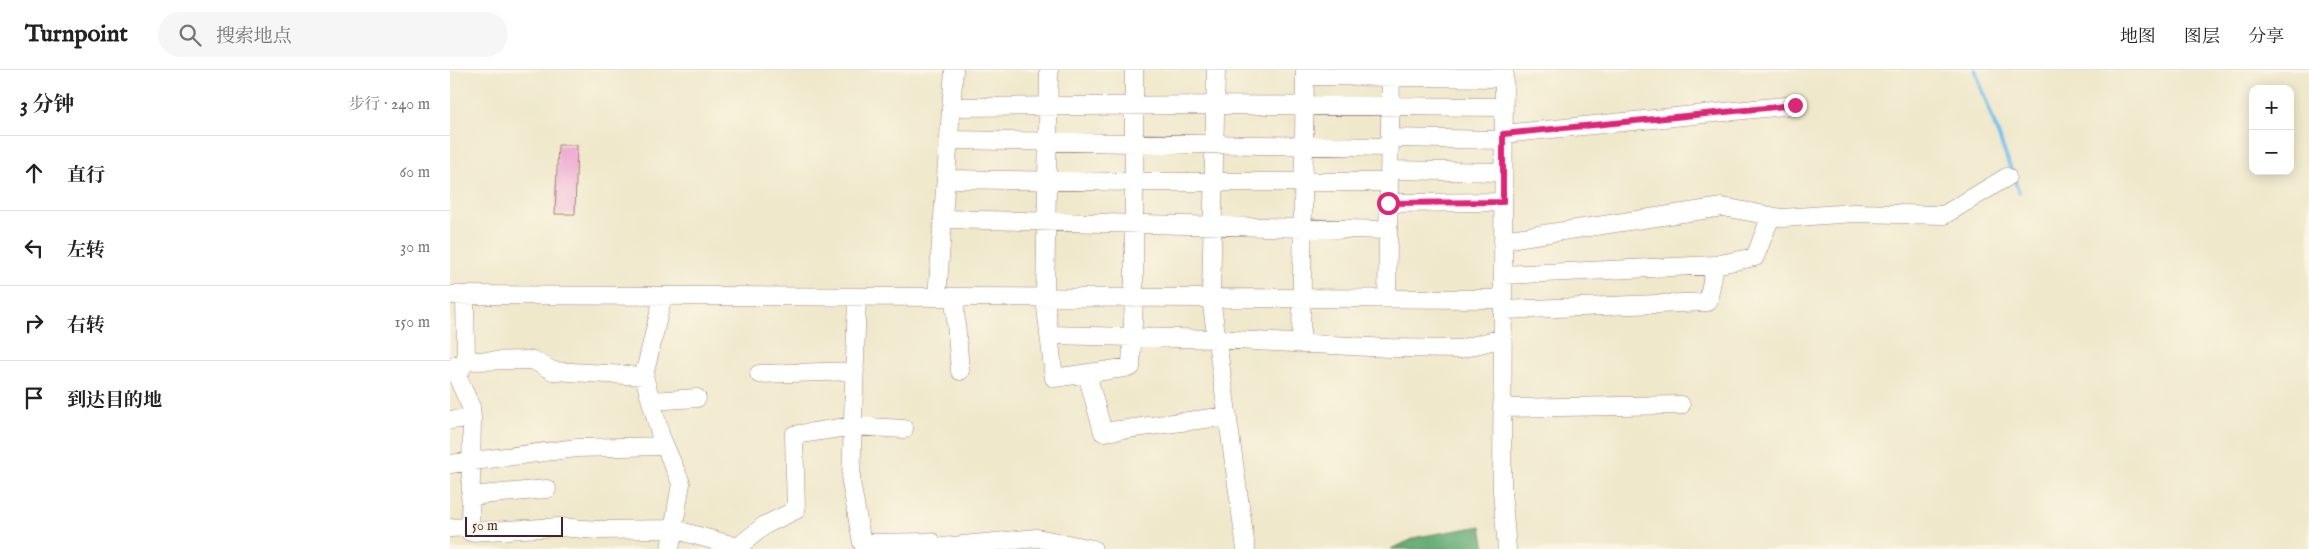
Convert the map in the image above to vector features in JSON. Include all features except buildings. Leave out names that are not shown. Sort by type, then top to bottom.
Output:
[{"type":"street","points":[[954,70],[943,219],[946,297],[960,371]]},
{"type":"street","points":[[1049,70],[1046,298],[1054,378],[1131,367],[1134,298],[1134,70]]},
{"type":"street","points":[[1216,70],[1211,298],[1246,549]]},
{"type":"street","points":[[1301,344],[1304,299],[1305,73],[1504,74],[1502,492],[1507,549]]},
{"type":"street","points":[[1387,299],[1391,74]]},
{"type":"street","points":[[951,107],[1215,105],[1504,107]]},
{"type":"street","points":[[948,140],[1305,146],[1389,143],[1503,137],[1795,105]]},
{"type":"street","points":[[946,179],[1304,182],[1389,176],[1503,172]]},
{"type":"street","points":[[1503,240],[1722,207],[1782,218],[1854,213],[1944,216],[2006,177]]},
{"type":"street","points":[[1388,203],[1503,202]]},
{"type":"street","points":[[1503,276],[1715,265],[1754,257],[1771,216]]},
{"type":"street","points":[[943,219],[1388,230]]},
{"type":"street","points":[[904,429],[853,426],[794,435],[796,510],[765,525],[738,547],[673,529],[597,530],[559,527],[470,532],[472,418],[471,407],[457,376],[458,295],[1387,299],[1503,304],[1708,302],[1715,265]]},
{"type":"street","points":[[663,296],[644,376],[665,446],[682,483],[670,549]]},
{"type":"street","points":[[857,297],[852,482],[862,543],[926,546],[1037,538],[1093,549]]},
{"type":"street","points":[[1050,336],[1217,339],[1389,348],[1460,349],[1503,338]]},
{"type":"street","points":[[458,364],[534,360],[553,371],[644,376]]},
{"type":"street","points":[[759,374],[855,371]]},
{"type":"street","points":[[1087,374],[1103,432],[1228,416]]},
{"type":"street","points":[[651,401],[697,398]]},
{"type":"street","points":[[1502,408],[1681,405]]},
{"type":"street","points":[[450,420],[472,418]]},
{"type":"street","points":[[450,464],[470,463],[577,448],[665,446]]},
{"type":"street","points":[[470,496],[547,489]]},
{"type":"street","points":[[450,528],[470,527]]},
{"type":"green space","points":[[1481,526],[1485,549],[1391,549],[1417,537]]},
{"type":"waterway","points":[[1975,70],[2019,192]]},
{"type":"route","points":[[1388,203],[1503,202],[1503,134],[1795,105]]}]
